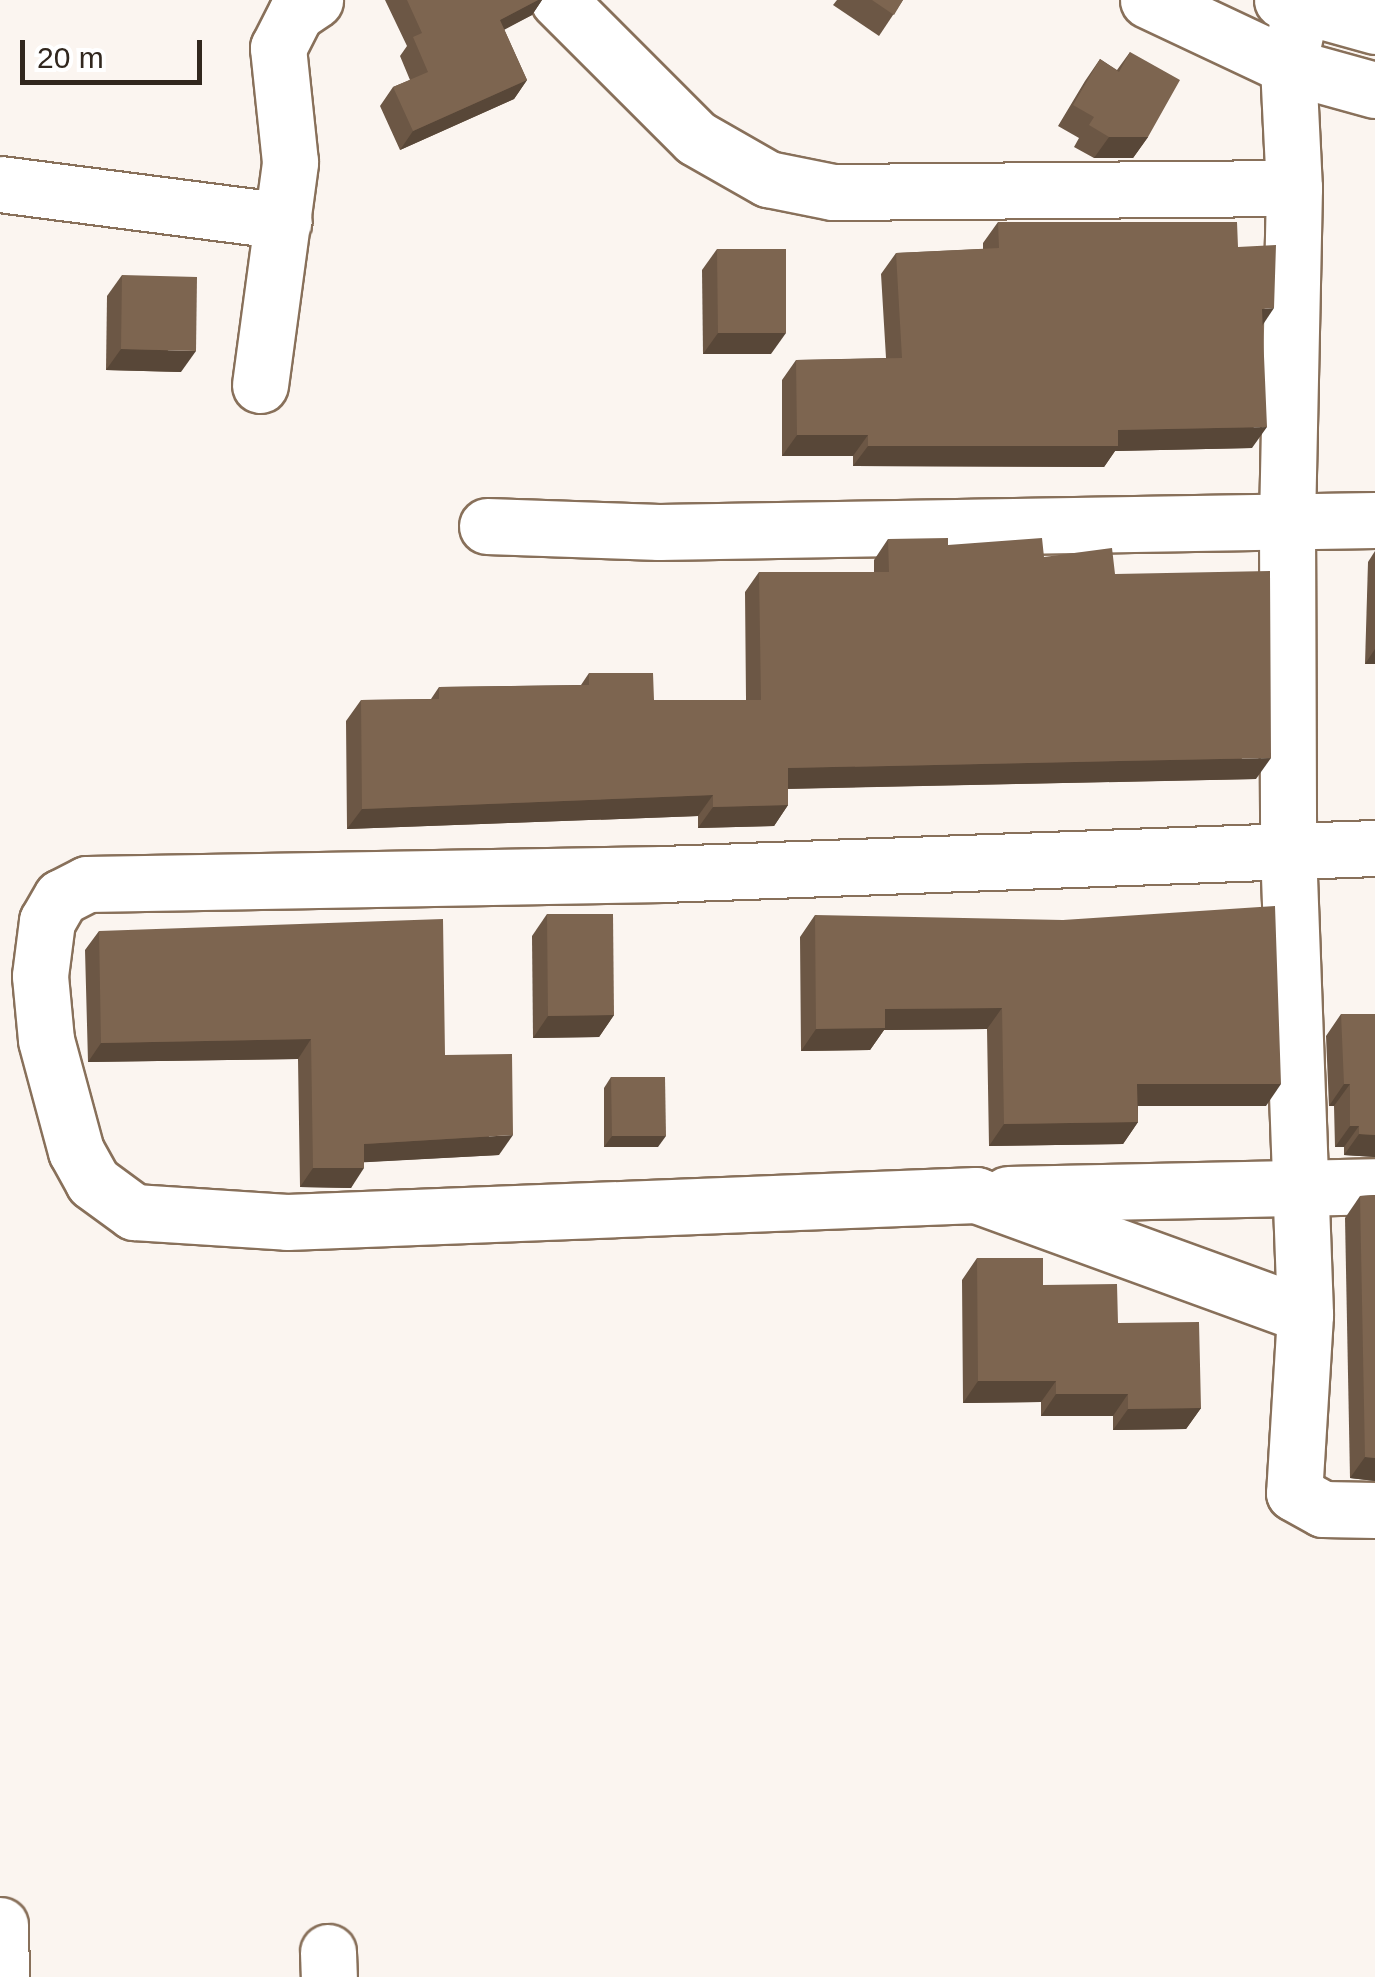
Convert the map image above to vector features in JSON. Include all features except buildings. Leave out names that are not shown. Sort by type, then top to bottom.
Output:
[{"type":"street","points":[[260,385],[290,162],[278,48],[296,14],[315,0]]},
{"type":"street","points":[[558,0],[696,138],[768,179],[834,192],[1294,188]]},
{"type":"street","points":[[1148,0],[1288,66],[1375,90]]},
{"type":"street","points":[[1375,26],[1292,4],[1288,66],[1294,188],[1287,522],[1288,849],[1305,1315],[1294,1493],[1323,1509],[1375,1510]]},
{"type":"street","points":[[0,184],[284,221]]},
{"type":"street","points":[[487,526],[659,532],[1375,520]]},
{"type":"street","points":[[1375,848],[663,874],[88,884],[61,897],[46,921],[40,976],[57,1088],[94,1182],[134,1212],[304,1222],[976,1194],[1375,1186]]},
{"type":"street","points":[[976,1194],[1305,1315]]},
{"type":"street","points":[[0,1926],[1,1977]]}]
